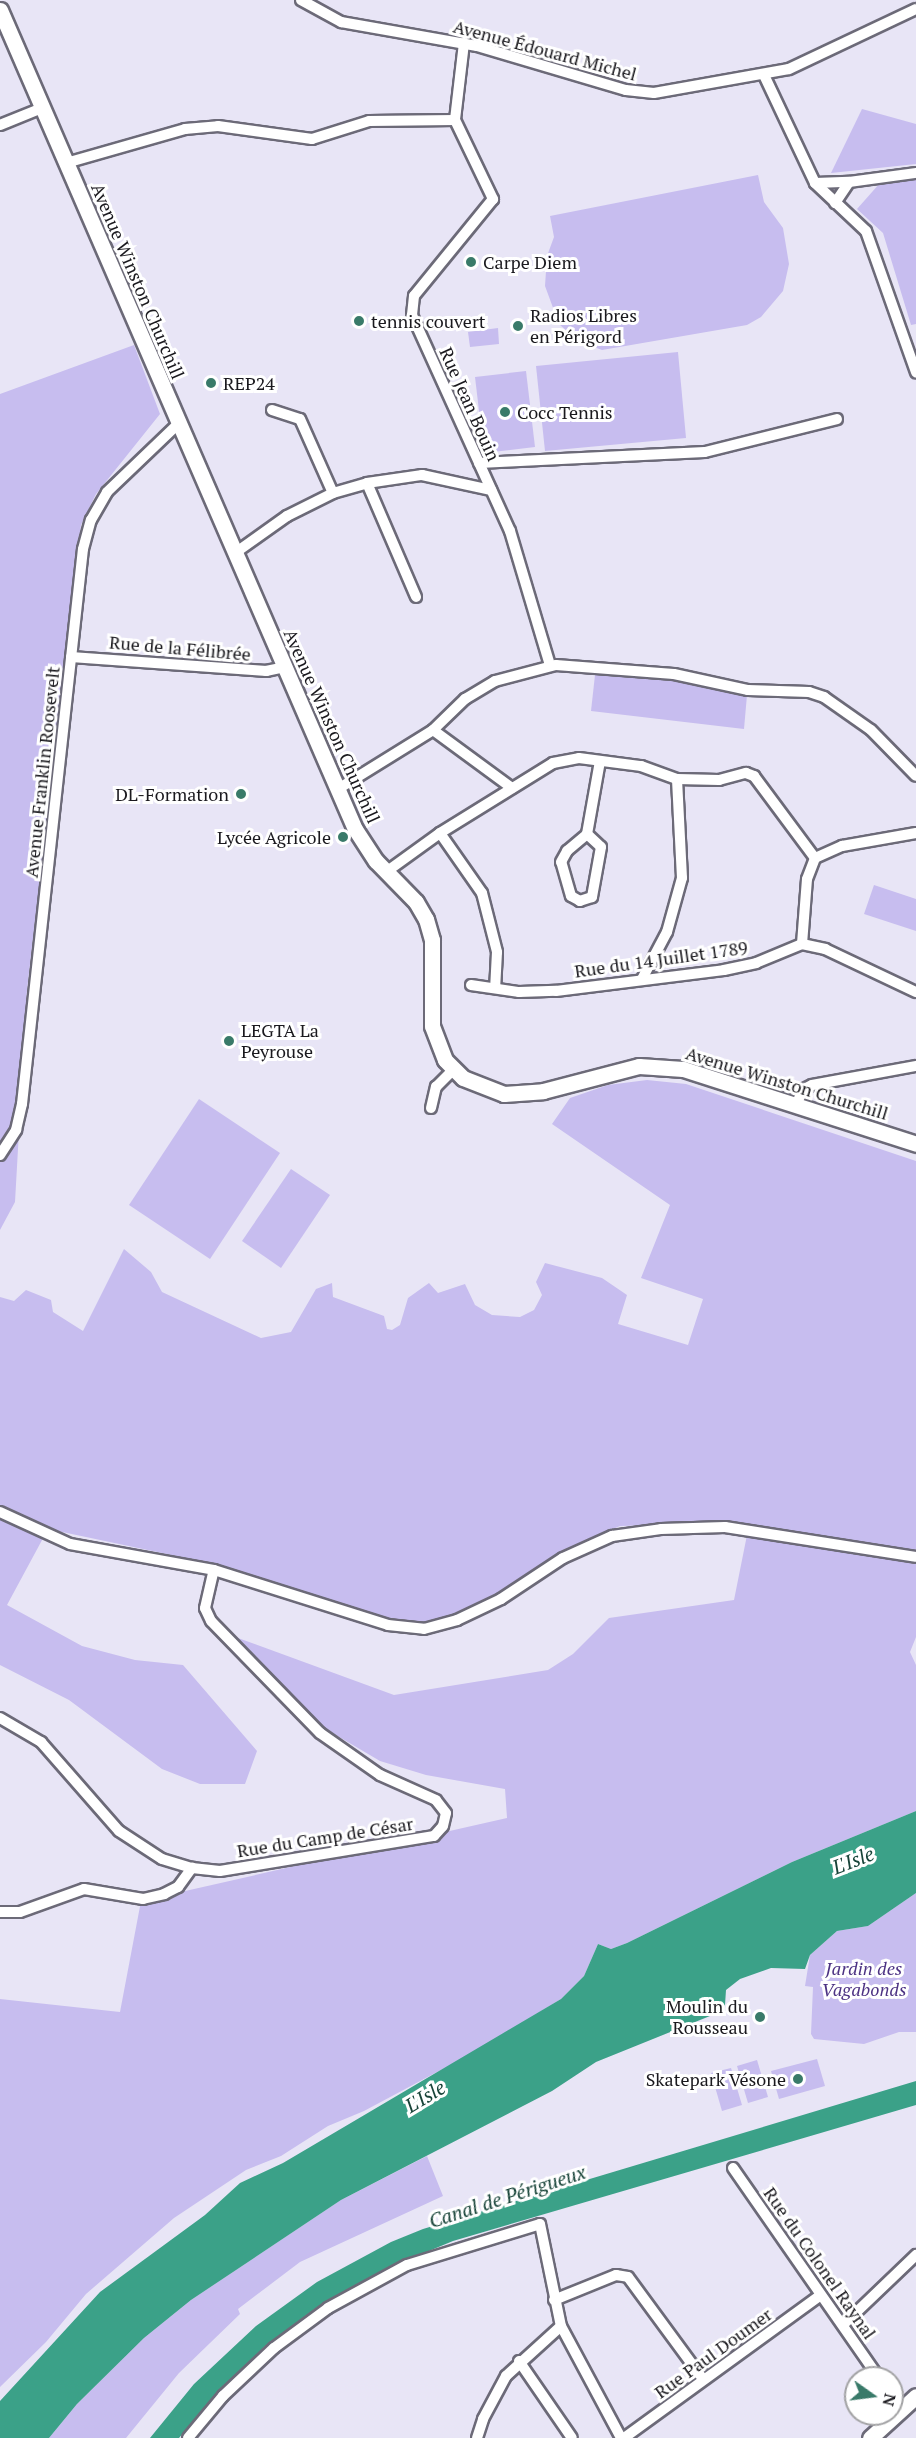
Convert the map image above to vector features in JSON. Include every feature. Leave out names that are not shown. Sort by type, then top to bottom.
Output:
[{"type":"main road","name":"Avenue Winston Churchill","points":[[0,10],[355,829],[386,872],[416,903],[431,931],[432,1026],[439,1050],[453,1070],[489,1091],[521,1094],[609,1071],[662,1066],[704,1074],[916,1144]]},
{"type":"main road","points":[[870,2438],[879,2426]]},
{"type":"street","name":"Avenue Édouard Michel","points":[[301,0],[341,22],[464,44],[626,90],[674,92],[764,75],[804,63],[916,9]]},
{"type":"street","points":[[66,164],[185,129],[218,126],[312,139],[369,121],[455,120],[464,44]]},
{"type":"street","points":[[764,75],[815,183],[866,231],[916,372]]},
{"type":"street","points":[[0,125],[42,108]]},
{"type":"street","name":"Rue Jean Bouin","points":[[455,120],[493,199],[414,296],[411,309],[510,531],[550,665]]},
{"type":"street","points":[[815,183],[849,183],[916,173]]},
{"type":"street","points":[[835,203],[849,183]]},
{"type":"street","points":[[272,410],[300,419],[333,493]]},
{"type":"street","points":[[479,463],[705,452],[837,419]]},
{"type":"street","name":"Avenue Franklin Roosevelt","points":[[0,1155],[16,1130],[22,1104],[83,549],[91,520],[107,492],[179,423]]},
{"type":"street","points":[[235,553],[287,516],[333,493],[368,483],[422,475],[491,490]]},
{"type":"street","points":[[368,483],[416,597]]},
{"type":"street","name":"Rue de la Félibrée","points":[[72,657],[266,671],[285,667]]},
{"type":"street","points":[[338,789],[433,730],[465,699],[495,681],[550,665],[674,674],[748,690],[809,692],[824,697],[871,730],[916,776]]},
{"type":"street","points":[[433,730],[512,788]]},
{"type":"street","points":[[386,872],[440,833],[553,763],[579,758],[641,766],[677,779],[718,780],[746,773],[754,776],[815,858]]},
{"type":"street","points":[[587,834],[601,848],[592,897],[580,901],[571,896],[561,862],[567,851],[587,834],[600,761]]},
{"type":"street","points":[[642,979],[668,932],[682,878],[677,779]]},
{"type":"street","points":[[440,833],[482,893],[496,952],[495,988]]},
{"type":"street","points":[[916,833],[842,846],[815,858],[807,879],[802,944],[825,949],[916,992]]},
{"type":"street","name":"Rue du 14 Juillet 1789","points":[[471,985],[533,993],[756,963],[802,944]]},
{"type":"street","points":[[796,1104],[804,1089],[812,1084],[916,1066]]},
{"type":"street","points":[[431,1108],[436,1087],[453,1070]]},
{"type":"street","points":[[0,1512],[70,1545],[214,1570],[388,1626],[424,1629],[458,1620],[484,1608],[562,1558],[612,1536],[661,1529],[725,1527],[916,1557]]},
{"type":"street","name":"Rue du Camp de César","points":[[0,1718],[41,1742],[133,1842],[162,1859],[192,1868],[220,1871],[434,1836],[443,1826],[446,1813],[436,1800],[380,1775],[320,1733],[211,1622],[205,1608],[214,1570]]},
{"type":"street","points":[[0,1912],[20,1912],[84,1889],[143,1899],[164,1894],[178,1887],[192,1868]]},
{"type":"street","name":"Rue du Colonel Raynal","points":[[733,2168],[871,2366]]},
{"type":"street","points":[[189,2438],[223,2396],[274,2348],[336,2302],[406,2265],[540,2224],[561,2326],[622,2438]]},
{"type":"street","points":[[844,2324],[916,2255]]},
{"type":"street","points":[[554,2300],[616,2275],[628,2277],[703,2379]]},
{"type":"street","name":"Rue Paul Doumer","points":[[622,2438],[821,2295]]},
{"type":"street","points":[[477,2438],[483,2419],[502,2382],[519,2361],[561,2326]]},
{"type":"street","points":[[519,2361],[572,2438]]},
{"type":"green space","points":[[862,109],[916,124],[916,164],[831,173]]},
{"type":"green space","points":[[758,175],[764,202],[783,228],[789,264],[783,291],[761,317],[747,325],[602,350],[578,341],[559,324],[545,286],[547,256],[554,237],[550,216]]},
{"type":"green space","points":[[916,178],[916,324],[911,325],[883,233],[857,209],[880,183]]},
{"type":"green space","points":[[498,328],[499,344],[470,347],[468,332]]},
{"type":"green space","points":[[134,345],[160,414],[96,494],[81,525],[27,990],[15,1202],[0,1230],[0,394]]},
{"type":"green space","points":[[678,352],[686,438],[545,451],[536,366]]},
{"type":"green space","points":[[526,371],[535,447],[484,453],[475,377]]},
{"type":"green space","points":[[595,675],[688,682],[747,695],[744,729],[591,711]]},
{"type":"green space","points":[[874,885],[916,899],[916,931],[864,914]]},
{"type":"green space","points":[[647,1080],[686,1084],[916,1161],[916,1553],[730,1523],[620,1526],[558,1553],[495,1595],[456,1614],[423,1622],[387,1620],[219,1565],[48,1529],[7,1605],[82,1646],[135,1660],[183,1665],[257,1751],[245,1784],[200,1784],[162,1769],[69,1700],[0,1665],[0,1297],[14,1301],[26,1290],[51,1300],[53,1312],[83,1331],[124,1249],[151,1272],[162,1292],[261,1338],[291,1332],[316,1289],[332,1283],[333,1297],[384,1316],[387,1329],[392,1330],[400,1325],[408,1298],[429,1283],[438,1293],[465,1284],[475,1305],[492,1315],[520,1317],[534,1310],[542,1295],[536,1282],[545,1263],[602,1278],[627,1295],[618,1324],[688,1345],[703,1299],[641,1278],[670,1205],[552,1124],[570,1098],[608,1085]]},
{"type":"green space","points":[[199,1099],[280,1153],[210,1259],[129,1205]]},
{"type":"green space","points":[[291,1169],[330,1195],[281,1268],[242,1241]]},
{"type":"green space","points":[[747,1535],[916,1564],[916,1637],[910,1652],[916,1665],[916,1811],[792,1862],[627,1943],[611,1949],[598,1944],[584,1976],[561,1999],[467,2056],[364,2111],[328,2126],[281,2156],[246,2170],[174,2218],[86,2294],[46,2342],[0,2387],[0,1999],[120,2012],[141,1901],[507,1818],[505,1789],[426,1775],[380,1761],[324,1728],[238,1638],[394,1695],[548,1670],[573,1654],[609,1618],[734,1600]]},
{"type":"green space","name":"Jardin des Vagabonds","points":[[916,1893],[916,2032],[899,2032],[864,2044],[814,2039],[811,2034],[813,1987],[805,1986],[810,1955],[837,1931],[868,1926]]},
{"type":"green space","name":"Skatepark Vésone","points":[[817,2059],[825,2086],[779,2099],[771,2071]]},
{"type":"green space","points":[[757,2060],[768,2097],[748,2103],[737,2066]]},
{"type":"green space","points":[[731,2068],[742,2105],[722,2111],[711,2073]]},
{"type":"green space","points":[[427,2156],[443,2196],[300,2262],[238,2309],[240,2314],[179,2373],[126,2438],[49,2438],[77,2404],[144,2338],[191,2300],[341,2200]]},
{"type":"water","name":"L'Isle","points":[[916,1811],[916,1893],[868,1926],[837,1931],[810,1955],[805,1969],[771,1968],[740,1979],[726,1990],[725,2005],[710,2016],[596,2062],[552,2091],[341,2200],[191,2300],[144,2338],[77,2404],[49,2438],[0,2438],[0,2401],[100,2292],[205,2215],[240,2183],[283,2163],[561,1999],[584,1976],[598,1944],[611,1949],[627,1943],[792,1862]]},
{"type":"water","points":[[916,2081],[916,2105],[453,2241],[383,2270],[316,2308],[264,2347],[216,2394],[179,2438],[150,2438],[194,2384],[256,2326],[317,2282],[391,2242],[423,2229]]},
{"type":"place","name":"Carpe Diem","points":[[471,262]]},
{"type":"place","name":"tennis couvert","points":[[359,321]]},
{"type":"place","name":"Radios Libres en Périgord","points":[[518,326]]},
{"type":"place","name":"REP24","points":[[211,383]]},
{"type":"place","name":"Cocc Tennis","points":[[505,412]]},
{"type":"place","name":"DL-Formation","points":[[241,794]]},
{"type":"place","name":"Lycée Agricole","points":[[343,837]]},
{"type":"place","name":"LEGTA La Peyrouse","points":[[229,1041]]},
{"type":"place","name":"Moulin du Rousseau","points":[[760,2017]]},
{"type":"place","name":"Skatepark Vésone","points":[[798,2079]]},
{"type":"water label","name":"Canal de Périgueux","points":[[507,2196]]}]
